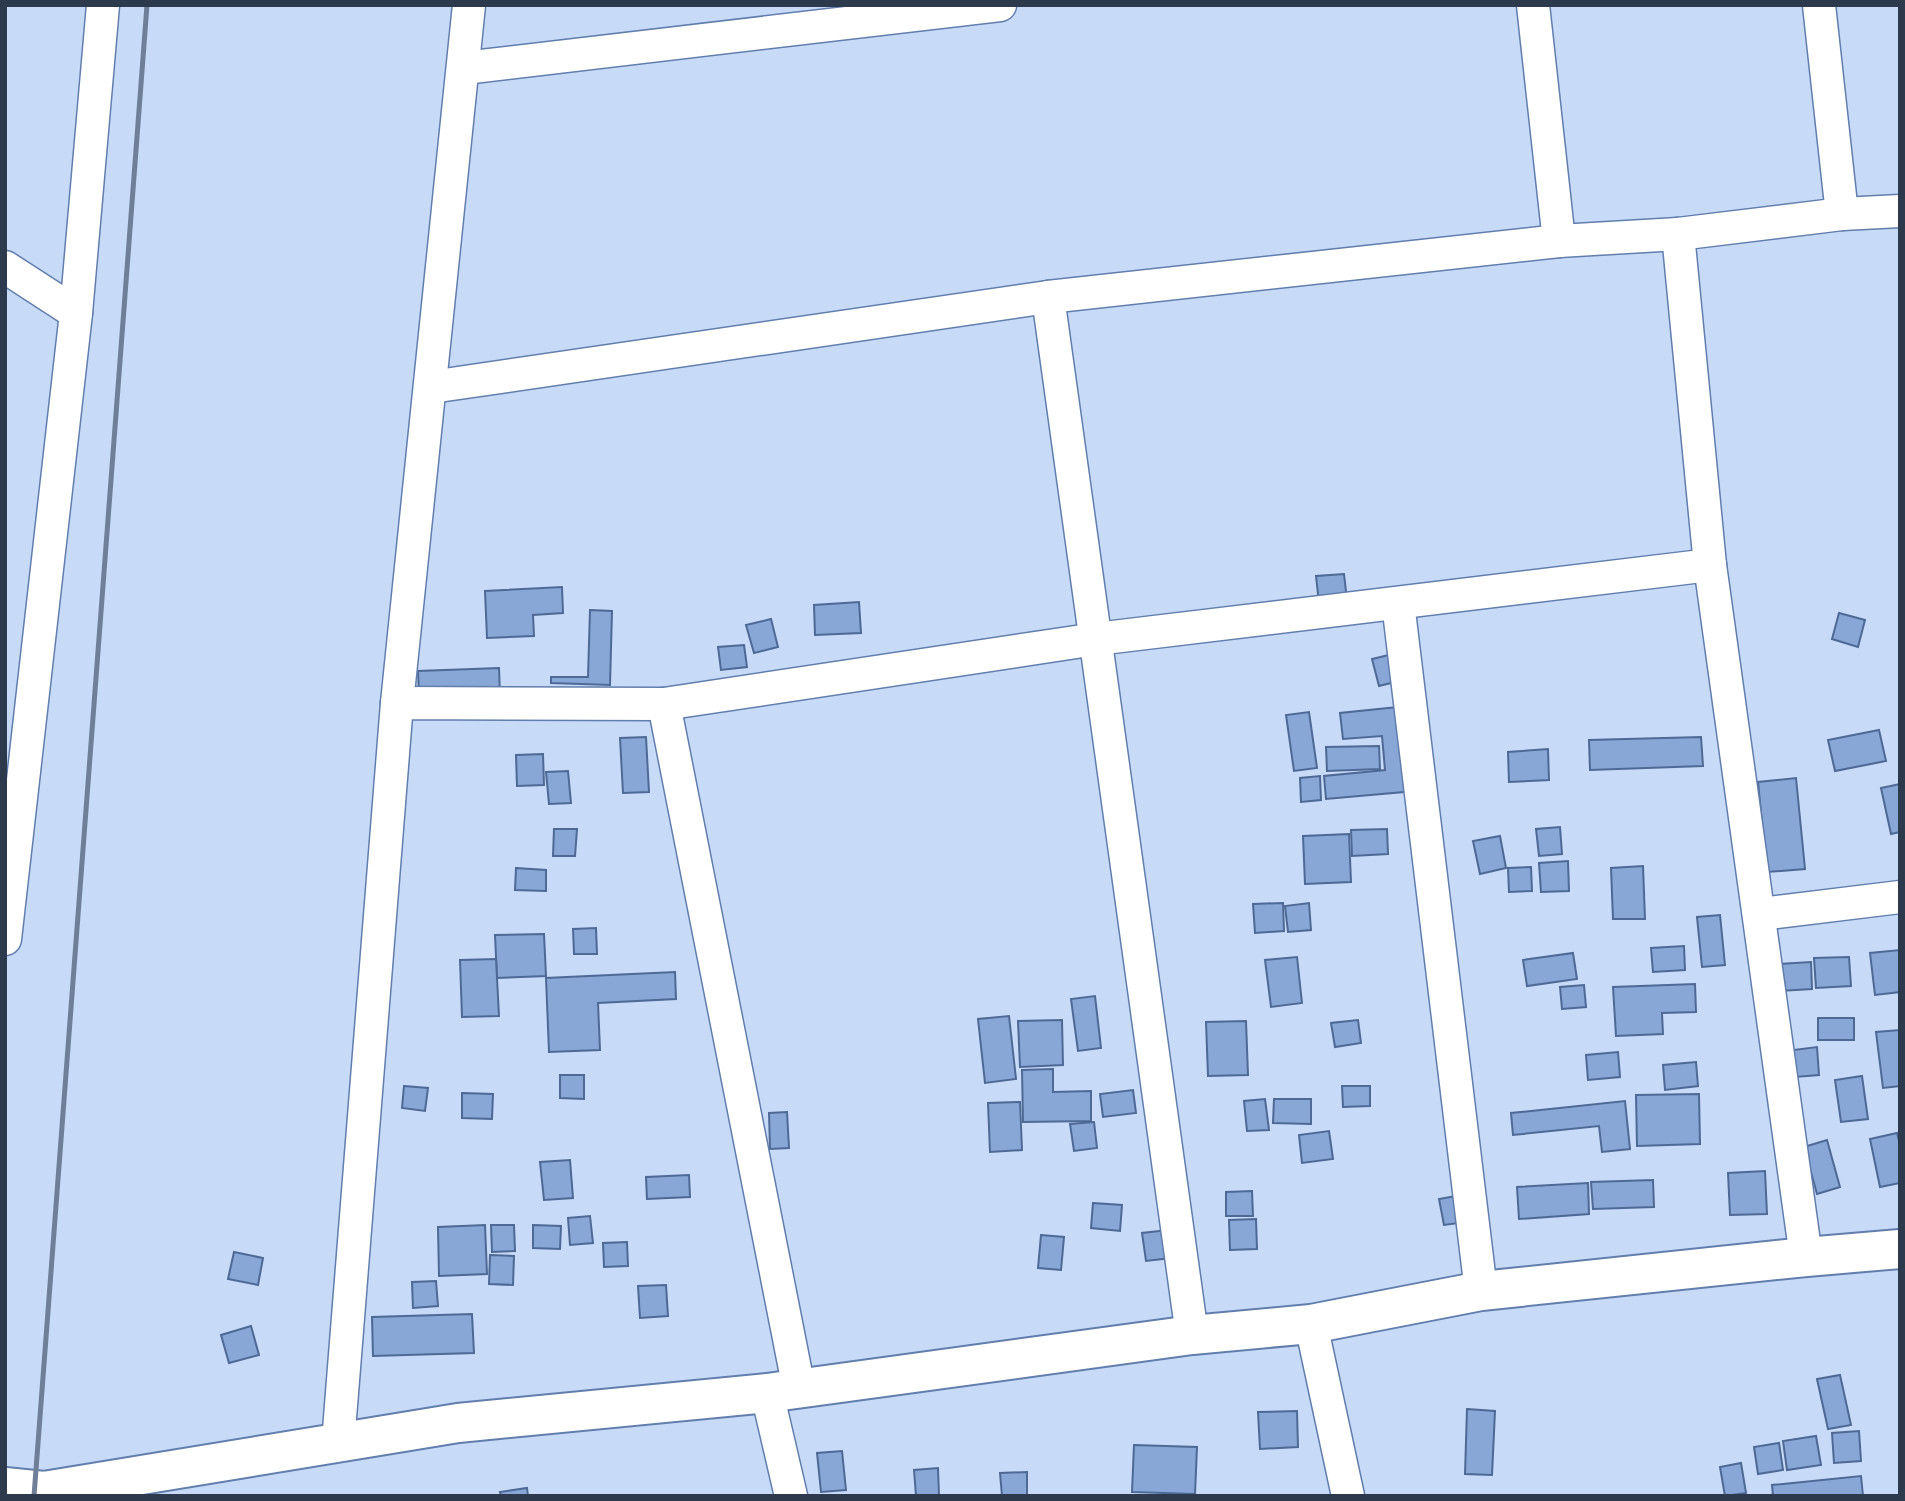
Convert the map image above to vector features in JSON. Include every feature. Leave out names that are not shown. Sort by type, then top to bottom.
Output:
[{"type":"street","points":[[5,939],[76,313],[103,5]]},
{"type":"street","points":[[338,1443],[397,703],[469,5]]},
{"type":"street","points":[[464,68],[883,13],[1000,5]]},
{"type":"street","points":[[1533,5],[1559,241]]},
{"type":"street","points":[[1819,5],[1842,214]]},
{"type":"street","points":[[431,387],[1048,297],[1559,241],[1678,234],[1842,214],[1900,211]]},
{"type":"street","points":[[1678,234],[1710,565],[1806,1257]]},
{"type":"street","points":[[5,267],[76,313]]},
{"type":"street","points":[[1048,297],[1192,1335]]},
{"type":"street","points":[[397,703],[664,704],[1096,639],[1710,565]]},
{"type":"street","points":[[1398,603],[1481,1291]]},
{"type":"street","points":[[664,704],[783,1391],[791,1496]]},
{"type":"street","points":[[1760,914],[1900,897]]},
{"type":"street","points":[[5,1487],[44,1491],[458,1423],[783,1391],[1192,1335],[1311,1324],[1481,1291],[1806,1257],[1900,1250]]},
{"type":"street","points":[[1311,1324],[1348,1496]]},
{"type":"building","points":[[1344,574],[1347,600],[1319,603],[1316,576]]},
{"type":"building","points":[[562,587],[563,613],[533,615],[534,636],[487,638],[485,591]]},
{"type":"building","points":[[859,602],[861,633],[815,635],[814,605]]},
{"type":"building","points":[[590,610],[612,611],[610,685],[551,683],[551,677],[588,677]]},
{"type":"building","points":[[1839,613],[1865,620],[1858,647],[1832,639]]},
{"type":"building","points":[[771,619],[778,647],[754,653],[746,625]]},
{"type":"building","points":[[744,645],[747,667],[721,670],[718,647]]},
{"type":"building","points":[[1393,654],[1399,681],[1379,686],[1372,659]]},
{"type":"building","points":[[499,668],[500,695],[420,715],[418,671]]},
{"type":"building","points":[[1407,706],[1415,791],[1326,799],[1324,776],[1385,770],[1382,736],[1343,739],[1340,713]]},
{"type":"building","points":[[1309,712],[1317,768],[1294,771],[1286,715]]},
{"type":"building","points":[[1879,730],[1886,761],[1835,771],[1828,740]]},
{"type":"building","points":[[646,737],[649,792],[623,793],[620,738]]},
{"type":"building","points":[[1701,737],[1703,766],[1590,770],[1589,740]]},
{"type":"building","points":[[1379,746],[1380,769],[1327,771],[1326,747]]},
{"type":"building","points":[[1548,749],[1549,780],[1509,782],[1508,752]]},
{"type":"building","points":[[543,754],[544,785],[517,786],[516,755]]},
{"type":"building","points":[[568,771],[571,803],[549,804],[546,772]]},
{"type":"building","points":[[1320,776],[1321,800],[1301,802],[1300,778]]},
{"type":"building","points":[[1796,778],[1805,869],[1767,872],[1758,782]]},
{"type":"building","points":[[1900,784],[1900,832],[1891,834],[1881,788]]},
{"type":"building","points":[[1560,827],[1562,854],[1539,856],[1536,829]]},
{"type":"building","points":[[554,829],[577,829],[575,856],[553,856]]},
{"type":"building","points":[[1387,829],[1388,854],[1352,856],[1351,830]]},
{"type":"building","points":[[1349,834],[1351,882],[1305,884],[1303,836]]},
{"type":"building","points":[[1500,836],[1506,868],[1480,874],[1473,841]]},
{"type":"building","points":[[1568,861],[1569,891],[1541,892],[1539,863]]},
{"type":"building","points":[[1643,866],[1645,919],[1613,919],[1611,868]]},
{"type":"building","points":[[1531,867],[1532,891],[1509,892],[1508,868]]},
{"type":"building","points":[[516,868],[546,870],[546,891],[515,890]]},
{"type":"building","points":[[1283,903],[1284,931],[1255,933],[1253,904]]},
{"type":"building","points":[[1309,903],[1311,930],[1288,932],[1285,906]]},
{"type":"building","points":[[1720,915],[1725,965],[1702,967],[1697,917]]},
{"type":"building","points":[[596,928],[597,954],[574,954],[573,929]]},
{"type":"building","points":[[544,934],[546,976],[497,978],[495,935]]},
{"type":"building","points":[[1684,946],[1685,970],[1653,972],[1651,948]]},
{"type":"building","points":[[1900,950],[1900,992],[1875,995],[1870,953]]},
{"type":"building","points":[[1573,953],[1577,979],[1527,986],[1523,960]]},
{"type":"building","points":[[1297,957],[1302,1003],[1271,1007],[1265,960]]},
{"type":"building","points":[[1849,957],[1851,986],[1816,988],[1814,958]]},
{"type":"building","points":[[496,959],[499,1016],[462,1017],[460,960]]},
{"type":"building","points":[[1811,962],[1812,989],[1779,991],[1777,964]]},
{"type":"building","points":[[675,972],[676,999],[598,1003],[600,1050],[549,1052],[546,978]]},
{"type":"building","points":[[1695,984],[1696,1012],[1662,1013],[1663,1034],[1616,1036],[1613,987]]},
{"type":"building","points":[[1584,985],[1586,1007],[1562,1009],[1560,987]]},
{"type":"building","points":[[1095,996],[1101,1048],[1078,1051],[1071,999]]},
{"type":"building","points":[[1009,1016],[1016,1079],[985,1083],[978,1019]]},
{"type":"building","points":[[1818,1018],[1854,1018],[1854,1040],[1818,1040]]},
{"type":"building","points":[[1062,1020],[1063,1065],[1020,1067],[1018,1021]]},
{"type":"building","points":[[1358,1020],[1361,1043],[1335,1047],[1331,1023]]},
{"type":"building","points":[[1246,1021],[1248,1075],[1208,1076],[1206,1022]]},
{"type":"building","points":[[1900,1030],[1900,1086],[1883,1088],[1876,1032]]},
{"type":"building","points":[[1817,1047],[1819,1075],[1795,1077],[1793,1050]]},
{"type":"building","points":[[1618,1052],[1620,1077],[1588,1080],[1586,1055]]},
{"type":"building","points":[[1696,1062],[1698,1086],[1665,1090],[1663,1065]]},
{"type":"building","points":[[1053,1069],[1053,1092],[1091,1091],[1091,1121],[1023,1122],[1022,1070]]},
{"type":"building","points":[[560,1075],[584,1075],[584,1099],[560,1098]]},
{"type":"building","points":[[1862,1076],[1868,1119],[1841,1122],[1835,1080]]},
{"type":"building","points":[[404,1086],[428,1088],[425,1111],[402,1108]]},
{"type":"building","points":[[1342,1086],[1370,1086],[1370,1106],[1343,1107]]},
{"type":"building","points":[[1133,1090],[1136,1113],[1103,1117],[1100,1094]]},
{"type":"building","points":[[462,1093],[493,1094],[492,1119],[462,1118]]},
{"type":"building","points":[[1699,1094],[1700,1144],[1637,1146],[1636,1095]]},
{"type":"building","points":[[1265,1099],[1269,1130],[1247,1131],[1244,1101]]},
{"type":"building","points":[[1274,1099],[1311,1099],[1311,1124],[1273,1123]]},
{"type":"building","points":[[1625,1101],[1630,1149],[1602,1152],[1599,1126],[1513,1135],[1511,1113]]},
{"type":"building","points":[[1020,1102],[1022,1150],[990,1152],[988,1103]]},
{"type":"building","points":[[787,1112],[789,1148],[770,1149],[769,1113]]},
{"type":"building","points":[[1094,1122],[1097,1148],[1074,1151],[1070,1124]]},
{"type":"building","points":[[1329,1131],[1333,1159],[1302,1163],[1299,1135]]},
{"type":"building","points":[[1897,1133],[1900,1145],[1900,1183],[1880,1187],[1870,1139]]},
{"type":"building","points":[[1827,1140],[1840,1187],[1817,1194],[1804,1147]]},
{"type":"building","points":[[570,1160],[573,1198],[544,1200],[540,1162]]},
{"type":"building","points":[[1765,1171],[1767,1214],[1730,1215],[1728,1173]]},
{"type":"building","points":[[689,1175],[690,1197],[647,1199],[646,1177]]},
{"type":"building","points":[[1653,1180],[1654,1207],[1593,1209],[1591,1182]]},
{"type":"building","points":[[1588,1183],[1589,1214],[1519,1219],[1517,1187]]},
{"type":"building","points":[[1252,1191],[1253,1216],[1226,1216],[1226,1192]]},
{"type":"building","points":[[1462,1195],[1467,1222],[1444,1225],[1439,1199]]},
{"type":"building","points":[[1093,1203],[1122,1205],[1120,1231],[1091,1228]]},
{"type":"building","points":[[590,1216],[593,1243],[570,1245],[568,1218]]},
{"type":"building","points":[[1256,1219],[1257,1249],[1230,1250],[1229,1220]]},
{"type":"building","points":[[485,1225],[487,1274],[439,1276],[438,1227]]},
{"type":"building","points":[[491,1225],[514,1225],[515,1251],[492,1252]]},
{"type":"building","points":[[533,1225],[561,1226],[560,1249],[533,1248]]},
{"type":"building","points":[[1168,1230],[1171,1258],[1146,1261],[1142,1233]]},
{"type":"building","points":[[1041,1235],[1064,1237],[1061,1270],[1038,1268]]},
{"type":"building","points":[[627,1242],[628,1266],[604,1267],[603,1243]]},
{"type":"building","points":[[234,1252],[263,1258],[258,1285],[228,1279]]},
{"type":"building","points":[[490,1255],[514,1256],[513,1285],[489,1284]]},
{"type":"building","points":[[436,1281],[438,1306],[413,1308],[412,1282]]},
{"type":"building","points":[[666,1285],[668,1316],[640,1318],[638,1286]]},
{"type":"building","points":[[472,1314],[474,1353],[373,1356],[372,1317]]},
{"type":"building","points":[[251,1326],[259,1355],[229,1363],[221,1335]]},
{"type":"building","points":[[1840,1375],[1851,1425],[1828,1429],[1817,1379]]},
{"type":"building","points":[[1467,1409],[1495,1411],[1492,1475],[1465,1474]]},
{"type":"building","points":[[1297,1411],[1298,1447],[1260,1449],[1258,1412]]},
{"type":"building","points":[[1859,1431],[1861,1461],[1834,1463],[1832,1433]]},
{"type":"building","points":[[1816,1436],[1821,1465],[1787,1470],[1783,1441]]},
{"type":"building","points":[[1779,1443],[1783,1470],[1758,1474],[1754,1447]]},
{"type":"building","points":[[1134,1445],[1197,1447],[1195,1494],[1132,1492]]},
{"type":"building","points":[[842,1451],[846,1490],[821,1492],[817,1453]]},
{"type":"building","points":[[1741,1463],[1746,1493],[1725,1496],[1720,1467]]},
{"type":"building","points":[[938,1468],[939,1496],[916,1496],[914,1470]]},
{"type":"building","points":[[1027,1472],[1027,1496],[1002,1496],[1000,1473]]},
{"type":"building","points":[[1861,1476],[1863,1496],[1773,1496],[1772,1485]]},
{"type":"building","points":[[527,1488],[528,1496],[501,1496],[500,1492]]},
{"type":"railway","points":[[34,1496],[147,5]]}]
